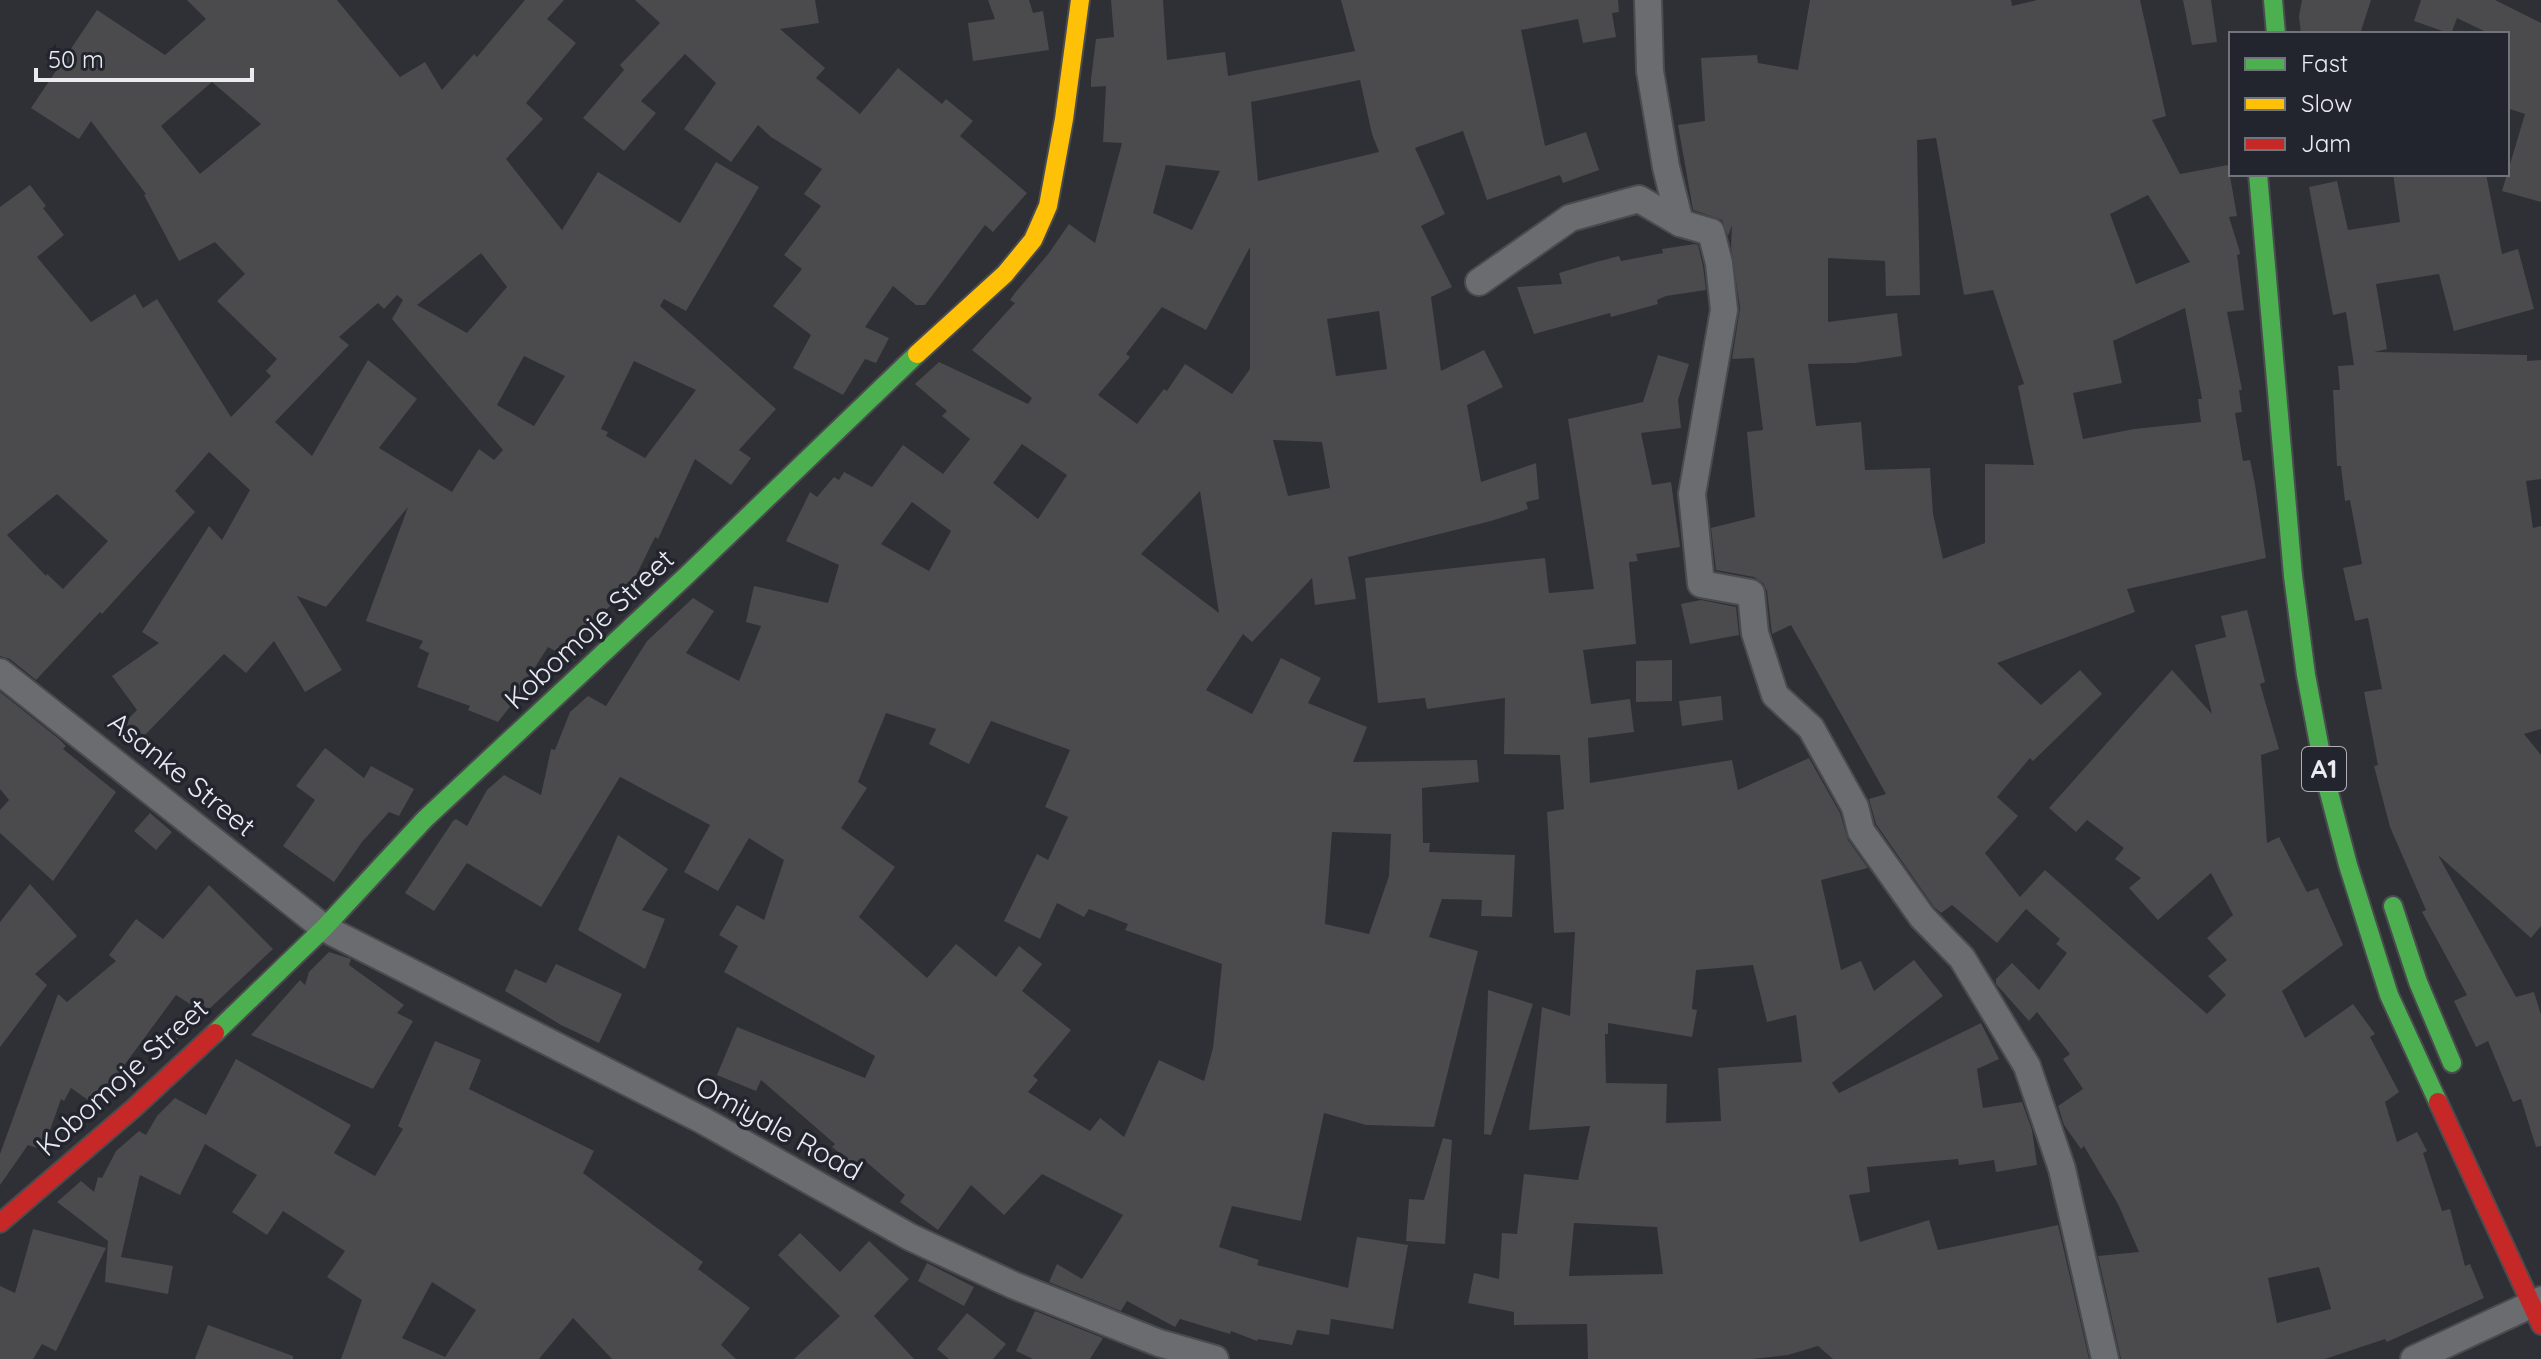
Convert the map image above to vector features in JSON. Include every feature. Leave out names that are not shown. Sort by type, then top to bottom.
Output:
[{"type":"main road","name":"Kobomoje Street","points":[[0,1223],[134,1108],[324,928],[425,819],[686,576],[884,384],[1005,274],[1033,240],[1048,206],[1064,119],[1080,0]]},
{"type":"main road","points":[[2273,0],[2276,32]]},
{"type":"main road","name":"A1","points":[[2258,176],[2293,576],[2306,675],[2326,781],[2348,865],[2389,995],[2538,1310]]},
{"type":"main road","points":[[2385,883],[2418,982],[2459,1080]]},
{"type":"street","points":[[1648,0],[1650,71],[1666,167],[1680,223]]},
{"type":"street","points":[[1479,282],[1570,218],[1639,199],[1680,223],[1711,232],[1719,263],[1724,310],[1692,494],[1701,584],[1751,593],[1755,633],[1775,695],[1811,728],[1855,807],[1861,831],[1922,917],[1962,958],[2027,1066],[2062,1169],[2105,1359]]},
{"type":"street","name":"Asanke Street","points":[[0,672],[324,928]]},
{"type":"street","name":"Omiyale Road","points":[[324,928],[702,1120],[910,1237],[1013,1285],[1159,1343],[1215,1359]]},
{"type":"street","points":[[2414,1359],[2538,1310]]},
{"type":"building","points":[[187,0],[337,0],[400,77],[425,62],[442,90],[474,54],[477,57],[525,0],[564,0],[547,19],[576,43],[526,103],[543,119],[506,159],[562,230],[598,172],[680,223],[716,162],[759,187],[686,311],[664,299],[660,306],[776,409],[739,450],[751,458],[731,485],[695,459],[658,539],[655,537],[632,584],[598,615],[565,656],[548,647],[521,693],[498,722],[468,710],[470,706],[417,687],[429,653],[419,648],[423,641],[366,621],[408,507],[326,607],[297,596],[342,670],[305,692],[274,641],[246,673],[224,654],[141,739],[124,723],[137,710],[112,676],[159,643],[142,632],[209,526],[222,540],[250,490],[209,452],[175,491],[195,512],[102,614],[100,612],[36,680],[10,659],[0,656],[0,207],[30,185],[64,235],[37,257],[91,322],[135,294],[143,308],[157,299],[231,417],[271,376],[266,371],[277,359],[217,301],[245,274],[215,242],[179,261],[146,194],[91,121],[79,139],[31,108],[97,10],[165,55],[206,19]],"holes":[[[212,82],[261,124],[200,174],[161,126]],[[481,253],[507,287],[467,333],[417,305]],[[397,295],[403,300],[392,319],[503,450],[494,460],[479,449],[452,492],[379,448],[417,399],[368,360],[312,456],[275,422],[349,345],[339,337],[378,303],[384,309]],[[524,356],[565,376],[534,426],[497,405]],[[634,361],[696,390],[645,458],[606,436],[608,432],[601,429]],[[57,494],[108,541],[63,589],[46,576],[7,535]]]},
{"type":"building","points":[[635,0],[815,0],[819,23],[780,29],[825,68],[816,78],[860,114],[898,68],[942,104],[946,99],[973,121],[960,136],[1027,193],[993,232],[985,225],[925,305],[916,305],[893,286],[865,327],[889,338],[876,363],[865,359],[843,395],[793,368],[811,335],[773,306],[802,269],[784,255],[821,206],[804,194],[822,169],[771,137],[758,125],[731,162],[684,129],[716,83],[685,54],[641,101],[656,113],[624,151],[583,118],[624,70],[620,65],[660,23]]},
{"type":"building","points":[[988,0],[1029,0],[1033,13],[1043,11],[1049,50],[973,61],[968,23],[995,19]]},
{"type":"building","points":[[1111,0],[1163,0],[1167,60],[1225,52],[1228,76],[1355,51],[1341,0],[1618,0],[1619,12],[1612,13],[1616,37],[1583,43],[1578,19],[1521,30],[1545,146],[1586,132],[1599,170],[1563,183],[1560,175],[1487,200],[1463,131],[1415,148],[1445,214],[1421,226],[1452,287],[1431,297],[1441,371],[1484,350],[1503,387],[1467,405],[1481,482],[1536,463],[1539,499],[1526,502],[1528,509],[1491,521],[1348,557],[1356,599],[1315,605],[1312,578],[1252,642],[1243,634],[1206,690],[1252,714],[1281,658],[1321,678],[1308,703],[1367,727],[1353,762],[1477,760],[1479,782],[1422,788],[1423,843],[1430,843],[1429,852],[1515,855],[1512,917],[1481,916],[1482,900],[1442,899],[1429,937],[1478,951],[1434,1127],[1366,1125],[1324,1113],[1301,1221],[1232,1206],[1219,1247],[1259,1260],[1257,1265],[1348,1288],[1357,1237],[1408,1245],[1393,1329],[1331,1319],[1329,1335],[1297,1330],[1292,1345],[1257,1341],[1231,1331],[1230,1334],[1180,1319],[1175,1327],[1127,1301],[1121,1311],[1049,1282],[1057,1264],[1082,1279],[1123,1215],[1042,1174],[1004,1215],[971,1185],[938,1230],[900,1202],[905,1195],[864,1160],[858,1168],[761,1080],[756,1091],[717,1075],[737,1027],[865,1078],[875,1056],[724,972],[738,946],[719,935],[737,905],[764,920],[784,860],[749,838],[718,891],[684,872],[710,825],[620,777],[541,907],[467,863],[434,911],[405,893],[453,821],[456,819],[467,826],[487,790],[504,775],[541,795],[551,749],[555,750],[570,712],[588,696],[606,706],[647,641],[693,598],[714,611],[686,653],[739,681],[761,626],[746,622],[754,586],[828,603],[839,565],[786,541],[810,492],[817,497],[834,477],[839,480],[844,472],[872,487],[903,445],[943,474],[970,439],[942,416],[947,411],[915,384],[939,362],[1028,404],[1032,398],[972,350],[1015,303],[1010,300],[1069,224],[1095,243],[1122,143],[1103,142],[1106,86],[1091,87],[1091,79],[1096,39],[1114,37]],"holes":[[[1360,80],[1379,152],[1258,181],[1251,102]],[[1166,165],[1220,171],[1192,230],[1153,213]],[[1250,247],[1250,369],[1232,394],[1185,364],[1167,391],[1164,389],[1137,424],[1098,395],[1130,357],[1126,354],[1162,307],[1206,330]],[[1379,311],[1387,369],[1336,376],[1327,319]],[[1273,440],[1322,442],[1330,488],[1288,496]],[[1022,444],[1067,475],[1038,519],[993,483]],[[1200,491],[1219,613],[1141,554]],[[912,502],[951,531],[929,571],[881,544]],[[886,713],[936,729],[929,744],[969,764],[991,721],[1070,750],[1045,807],[1068,817],[1048,860],[1037,854],[1004,921],[1040,939],[1057,903],[1084,917],[1089,909],[1128,924],[1125,930],[1222,964],[1213,1048],[1204,1081],[1159,1060],[1124,1137],[1100,1118],[1090,1131],[1028,1092],[1038,1080],[1033,1076],[1071,1030],[1022,991],[1042,964],[1019,946],[996,977],[956,944],[927,978],[859,917],[895,867],[841,828],[867,788],[858,782]],[[1332,832],[1391,834],[1389,876],[1369,934],[1325,924]]]},
{"type":"building","points":[[1810,0],[2011,0],[2012,6],[2037,0],[2140,0],[2166,116],[2152,120],[2180,174],[2228,165],[2237,216],[2229,217],[2240,254],[2237,255],[2244,310],[2227,312],[2242,390],[2239,390],[2242,412],[2235,413],[2243,461],[2250,460],[2266,558],[2127,589],[2135,612],[1997,663],[2041,705],[2080,670],[2102,694],[2033,761],[2030,758],[1997,797],[2018,816],[1985,853],[2020,897],[2045,870],[2207,1014],[2226,995],[2208,976],[2227,960],[2207,938],[2233,915],[2211,873],[2158,920],[2129,888],[2141,878],[2115,859],[2124,848],[2087,820],[2076,832],[2049,808],[2172,670],[2212,714],[2195,645],[2226,637],[2221,616],[2247,610],[2265,682],[2260,684],[2279,749],[2261,755],[2267,843],[2279,837],[2307,892],[2318,888],[2343,945],[2282,991],[2305,1038],[2353,1004],[2375,1034],[2370,1037],[2399,1092],[2385,1102],[2397,1142],[2417,1132],[2427,1151],[2423,1153],[2442,1211],[2450,1209],[2465,1266],[2470,1264],[2484,1298],[2387,1342],[2385,1339],[2325,1359],[2121,1359],[2098,1256],[2139,1252],[2118,1204],[2084,1146],[2081,1149],[2064,1125],[2058,1106],[2083,1089],[2063,1059],[2070,1054],[2037,1012],[2029,1021],[1996,984],[1996,979],[2012,963],[2039,990],[2067,953],[2056,944],[2060,939],[2026,909],[1997,943],[1952,905],[1941,913],[1934,907],[1876,824],[1869,799],[1886,794],[1791,625],[1772,634],[1767,591],[1763,583],[1754,577],[1716,570],[1711,528],[1755,517],[1747,432],[1763,430],[1754,358],[1732,359],[1740,308],[1731,247],[1732,225],[1728,236],[1722,220],[1693,210],[1678,125],[1705,121],[1701,58],[1757,55],[1758,63],[1798,70]],"holes":[[[1936,138],[1964,295],[1993,290],[2024,384],[2018,386],[2034,465],[1985,464],[1985,543],[1943,559],[1933,514],[1930,468],[1865,470],[1861,422],[1816,426],[1808,364],[1855,363],[1902,356],[1897,313],[1828,322],[1828,258],[1885,261],[1886,296],[1920,295],[1917,140]],[[2148,195],[2190,262],[2136,284],[2110,214]],[[2185,308],[2202,399],[2198,399],[2201,422],[2134,429],[2083,439],[2073,393],[2122,383],[2113,341]],[[2319,1267],[2331,1309],[2277,1323],[2268,1278]]]},
{"type":"building","points":[[2183,0],[2211,0],[2217,42],[2192,45]]},
{"type":"building","points":[[2302,0],[2371,0],[2361,32],[2301,32]]},
{"type":"building","points":[[2421,0],[2495,0],[2541,23],[2541,202],[2502,191],[2509,176],[2525,114],[2509,109],[2509,32],[2486,32],[2457,18],[2452,32],[2414,21]]},
{"type":"building","points":[[2393,176],[2486,176],[2502,254],[2518,249],[2534,309],[2454,331],[2439,274],[2376,284],[2387,349],[2374,352],[2527,355],[2527,361],[2541,360],[2541,479],[2526,481],[2533,528],[2541,526],[2541,729],[2524,734],[2541,755],[2541,926],[2531,938],[2438,855],[2516,997],[2534,992],[2541,1015],[2541,1146],[2536,1147],[2521,1099],[2513,1102],[2488,1041],[2476,1047],[2454,1001],[2467,995],[2422,912],[2426,910],[2390,827],[2374,766],[2378,765],[2364,692],[2382,689],[2368,618],[2355,621],[2343,568],[2362,564],[2350,500],[2345,501],[2341,466],[2337,466],[2333,390],[2340,390],[2338,366],[2354,365],[2346,312],[2333,315],[2309,187],[2337,181],[2348,230],[2400,222]]},
{"type":"building","points":[[1698,245],[1706,290],[1666,296],[1657,300],[1658,304],[1611,317],[1610,313],[1534,334],[1517,287],[1562,284],[1559,273],[1619,256],[1621,261],[1663,253],[1662,249]]},
{"type":"building","points":[[1658,355],[1689,364],[1678,400],[1681,428],[1641,433],[1652,485],[1671,482],[1680,547],[1636,554],[1638,561],[1629,562],[1636,644],[1583,650],[1591,704],[1630,699],[1634,732],[1588,738],[1590,783],[1732,760],[1738,790],[1809,758],[1840,813],[1848,840],[1868,868],[1821,880],[1841,970],[1861,961],[1874,991],[1914,960],[1943,996],[1832,1083],[1839,1093],[1981,1023],[1999,1059],[1977,1069],[1983,1108],[2022,1102],[2032,1130],[2037,1165],[1996,1172],[1994,1160],[1959,1165],[1958,1159],[1867,1167],[1870,1192],[1849,1195],[1860,1242],[1929,1220],[1938,1250],[2058,1225],[2089,1359],[1833,1359],[1818,1346],[1788,1355],[1752,1359],[1588,1359],[1587,1324],[1514,1325],[1514,1312],[1468,1303],[1474,1273],[1499,1279],[1502,1233],[1517,1234],[1524,1174],[1578,1180],[1590,1126],[1529,1130],[1542,1007],[1570,1016],[1575,932],[1554,933],[1547,812],[1564,809],[1560,755],[1504,754],[1505,698],[1427,709],[1425,698],[1378,703],[1365,578],[1545,558],[1549,593],[1594,589],[1568,419],[1643,402]],"holes":[[[1753,965],[1767,1022],[1796,1015],[1802,1062],[1718,1068],[1721,1121],[1666,1123],[1667,1084],[1606,1083],[1605,1034],[1608,1034],[1608,1023],[1692,1037],[1697,1010],[1692,1009],[1696,970]],[[1574,1223],[1657,1227],[1663,1274],[1569,1276]]]},
{"type":"building","points":[[1701,600],[1736,607],[1739,635],[1690,644],[1681,604]]},
{"type":"building","points":[[1672,660],[1672,701],[1636,702],[1636,661]]},
{"type":"building","points":[[0,692],[59,739],[66,746],[63,749],[116,792],[53,881],[0,833],[0,810],[9,800],[0,789]]},
{"type":"building","points":[[1721,696],[1723,720],[1682,726],[1679,701]]},
{"type":"building","points":[[325,748],[364,778],[371,766],[414,789],[399,816],[389,812],[362,842],[334,882],[283,846],[315,800],[296,786]]},
{"type":"building","points":[[150,813],[172,832],[156,850],[134,831]]},
{"type":"building","points":[[618,835],[668,869],[642,910],[665,919],[645,969],[578,930]]},
{"type":"building","points":[[30,884],[77,936],[35,974],[47,985],[0,1047],[0,922]]},
{"type":"building","points":[[209,885],[273,949],[173,1043],[193,1006],[176,995],[95,1105],[71,1088],[64,1101],[61,1099],[43,1150],[28,1145],[0,1185],[0,1154],[58,994],[67,1002],[116,961],[109,955],[136,919],[163,939]]},
{"type":"building","points":[[329,952],[351,959],[349,965],[404,1005],[397,1013],[413,1021],[373,1089],[251,1035],[300,980],[305,985],[309,972]]},
{"type":"building","points":[[556,964],[622,994],[599,1043],[561,1025],[505,991],[515,969],[546,983]]},
{"type":"building","points":[[1488,990],[1533,1004],[1491,1135],[1484,1134]]},
{"type":"building","points":[[435,1041],[481,1060],[469,1089],[594,1151],[583,1173],[703,1262],[698,1269],[750,1308],[721,1345],[736,1359],[612,1359],[573,1318],[539,1359],[341,1359],[362,1300],[327,1277],[345,1251],[283,1211],[267,1235],[232,1212],[257,1175],[205,1144],[180,1195],[140,1175],[121,1257],[173,1266],[168,1294],[105,1282],[108,1241],[57,1202],[81,1181],[94,1192],[98,1177],[102,1178],[116,1151],[139,1131],[146,1135],[157,1116],[175,1098],[206,1115],[236,1059],[351,1125],[334,1153],[375,1176],[403,1129],[398,1126]],"holes":[[[432,1282],[476,1310],[445,1357],[402,1338]]]},
{"type":"building","points":[[1443,1138],[1452,1140],[1445,1244],[1406,1241],[1409,1199],[1424,1200]]},
{"type":"building","points":[[33,1229],[106,1248],[56,1351],[42,1344],[33,1359],[0,1359],[0,1286],[15,1293]]},
{"type":"building","points":[[800,1233],[840,1272],[869,1241],[909,1279],[874,1316],[914,1359],[794,1359],[840,1316],[778,1255]]},
{"type":"building","points":[[927,1263],[974,1287],[964,1306],[918,1281]]},
{"type":"building","points":[[1035,1311],[1103,1338],[1090,1359],[1033,1359],[1016,1351]]},
{"type":"building","points":[[967,1313],[1006,1344],[993,1359],[949,1359],[937,1349]]},
{"type":"building","points":[[208,1325],[293,1356],[293,1359],[195,1359]]},
{"type":"traffic: fast","points":[[2273,0],[2276,32]]},
{"type":"traffic: fast","points":[[2258,176],[2293,576],[2306,675],[2326,781],[2348,865],[2389,995],[2438,1102]]},
{"type":"traffic: fast","points":[[215,1033],[324,928],[425,819],[686,576],[917,354]]},
{"type":"traffic: fast","points":[[2393,906],[2418,982],[2452,1063]]},
{"type":"traffic: slow","points":[[917,354],[1005,274],[1033,240],[1048,206],[1064,119],[1080,0]]},
{"type":"traffic: jam","points":[[0,1223],[134,1108],[215,1033]]},
{"type":"traffic: jam","points":[[2438,1102],[2541,1325]]}]
